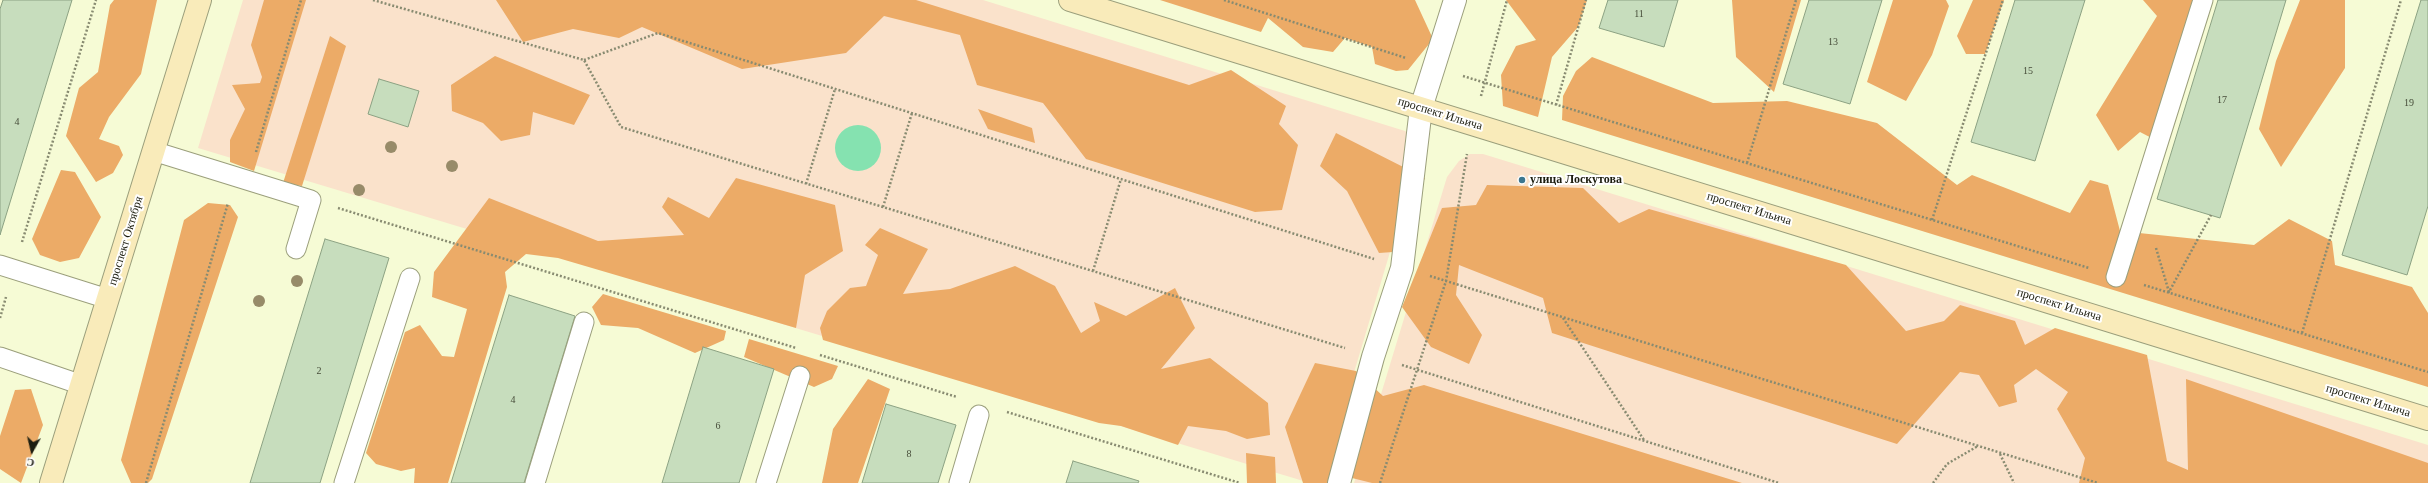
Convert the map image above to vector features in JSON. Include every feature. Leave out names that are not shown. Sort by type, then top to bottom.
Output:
[{"type":"street","name":"проспект Октября","points":[[51,483],[200,0]]},
{"type":"street","name":"проспект Ильича","points":[[1070,0],[2428,419]]},
{"type":"street","points":[[1338,483],[1374,357],[1402,268],[1421,108],[1455,0]]},
{"type":"lane","points":[[2116,277],[2203,0]]},
{"type":"lane","points":[[153,151],[311,200],[296,249]]},
{"type":"lane","points":[[7,267],[108,299]]},
{"type":"lane","points":[[344,483],[410,278]]},
{"type":"lane","points":[[535,483],[584,322]]},
{"type":"lane","points":[[0,357],[82,385]]},
{"type":"lane","points":[[766,483],[800,376]]},
{"type":"lane","points":[[959,483],[979,415]]},
{"type":"path","points":[[0,318],[7,267],[96,0]]},
{"type":"path","points":[[146,483],[231,192],[247,181],[301,0]]},
{"type":"path","points":[[373,0],[584,60],[658,33],[1402,268],[2098,483]]},
{"type":"path","points":[[1224,0],[1412,60]]},
{"type":"path","points":[[1480,98],[1507,0]]},
{"type":"path","points":[[1556,105],[1586,0]]},
{"type":"path","points":[[1747,163],[1796,0]]},
{"type":"path","points":[[1932,220],[2003,0]]},
{"type":"path","points":[[2302,333],[2401,0]]},
{"type":"path","points":[[584,60],[621,127],[1374,357],[1779,483]]},
{"type":"path","points":[[1456,74],[2428,372]]},
{"type":"path","points":[[806,184],[835,89]]},
{"type":"path","points":[[883,207],[912,113]]},
{"type":"path","points":[[1380,483],[1446,281],[1468,148]]},
{"type":"path","points":[[1093,271],[1121,179]]},
{"type":"path","points":[[311,200],[798,348]]},
{"type":"path","points":[[2169,292],[2211,215]]},
{"type":"path","points":[[2154,241],[2169,292]]},
{"type":"path","points":[[1563,318],[1644,441]]},
{"type":"path","points":[[814,353],[958,397]]},
{"type":"path","points":[[1004,411],[1240,483]]},
{"type":"path","points":[[1933,483],[1947,464],[1979,445]]},
{"type":"path","points":[[2000,453],[2014,483]]},
{"type":"shaded area","points":[[114,0],[157,0],[141,74],[109,117],[99,139],[119,146],[123,155],[113,173],[96,182],[66,136],[79,88],[98,72],[110,5]]},
{"type":"shaded area","points":[[243,0],[983,0],[1405,131],[1414,137],[1416,165],[1321,483],[1310,483],[198,148]]},
{"type":"shaded area","points":[[264,0],[306,0],[254,171],[230,162],[230,140],[245,109],[232,85],[260,83],[262,77],[251,45]]},
{"type":"shaded area","points":[[496,0],[916,0],[1189,85],[1231,70],[1286,106],[1279,124],[1298,145],[1282,210],[1255,212],[1086,159],[1043,103],[977,85],[960,35],[884,16],[846,53],[742,69],[642,27],[619,38],[573,29],[523,42]]},
{"type":"shaded area","points":[[1160,0],[1415,0],[1433,39],[1408,70],[1396,71],[1375,64],[1372,47],[1345,38],[1333,52],[1303,47],[1268,18],[1261,32]]},
{"type":"shaded area","points":[[1506,0],[1587,0],[1578,27],[1552,57],[1538,117],[1503,106],[1501,75],[1516,46],[1536,40]]},
{"type":"shaded area","points":[[1732,0],[1801,0],[1774,92],[1736,57]]},
{"type":"shaded area","points":[[1893,0],[1946,0],[1949,6],[1932,55],[1906,101],[1867,82]]},
{"type":"shaded area","points":[[1973,0],[2004,0],[1985,54],[1966,54],[1957,36]]},
{"type":"shaded area","points":[[2143,0],[2212,0],[2165,145],[2140,132],[2118,151],[2096,115],[2157,16]]},
{"type":"shaded area","points":[[2300,0],[2345,0],[2345,68],[2281,167],[2259,129],[2276,61]]},
{"type":"shaded area","points":[[330,36],[346,46],[302,186],[283,183]]},
{"type":"shaded area","points":[[495,56],[590,95],[574,125],[533,112],[530,135],[501,141],[483,123],[452,111],[451,85]]},
{"type":"shaded area","points":[[1592,57],[1713,103],[1787,101],[1877,123],[1957,185],[1972,175],[2070,213],[2090,180],[2108,185],[2120,231],[2254,245],[2289,219],[2332,241],[2335,265],[2412,287],[2428,313],[2428,387],[1562,120],[1563,96],[1576,71]]},
{"type":"shaded area","points":[[978,109],[1032,128],[1035,143],[988,129]]},
{"type":"shaded area","points":[[858,125],[871,129],[877,135],[881,148],[877,161],[871,167],[858,171],[845,167],[839,161],[835,148],[839,135],[845,129]]},
{"type":"shaded area","points":[[1336,133],[1425,178],[1393,252],[1379,253],[1347,191],[1320,166]]},
{"type":"shaded area","points":[[1470,154],[1483,154],[2428,445],[2428,483],[1354,483],[1447,177],[1459,161]]},
{"type":"shaded area","points":[[61,170],[75,172],[101,217],[79,258],[60,262],[40,255],[32,239]]},
{"type":"shaded area","points":[[736,178],[835,205],[843,251],[805,275],[796,328],[558,258],[526,254],[505,272],[507,287],[448,483],[414,483],[415,468],[401,471],[376,464],[366,453],[405,332],[420,325],[442,356],[454,357],[467,309],[432,297],[434,272],[489,198],[598,241],[684,235],[662,207],[668,197],[709,218]]},
{"type":"shaded area","points":[[1487,185],[1583,188],[1619,223],[1649,209],[1846,265],[1906,331],[1944,321],[1960,305],[2015,321],[2025,345],[2055,328],[2147,355],[2167,461],[2188,470],[2186,379],[2428,463],[2428,483],[2079,483],[2085,458],[2057,409],[2068,392],[2036,369],[2014,385],[2017,402],[1999,407],[1979,375],[1960,372],[1897,444],[1552,333],[1543,298],[1459,265],[1456,295],[1482,335],[1469,364],[1431,347],[1402,307],[1442,208],[1476,205]]},
{"type":"shaded area","points":[[208,203],[230,205],[238,217],[152,479],[148,483],[131,483],[121,460],[184,220]]},
{"type":"shaded area","points":[[880,228],[928,249],[903,294],[950,289],[1015,266],[1055,286],[1081,333],[1100,321],[1094,302],[1126,316],[1175,288],[1195,328],[1161,369],[1210,358],[1268,403],[1270,435],[1247,439],[1226,431],[1188,426],[1178,445],[1121,426],[1099,423],[823,340],[820,328],[827,311],[850,288],[866,286],[878,255],[865,245]]},
{"type":"shaded area","points":[[603,294],[726,331],[724,340],[695,353],[638,328],[601,325],[592,307]]},
{"type":"shaded area","points":[[749,339],[838,366],[832,379],[814,387],[744,357]]},
{"type":"shaded area","points":[[1315,363],[1356,371],[1383,396],[1424,385],[1742,483],[1372,483],[1352,478],[1341,483],[1303,483],[1285,427]]},
{"type":"shaded area","points":[[868,379],[890,389],[858,483],[822,483],[833,429]]},
{"type":"shaded area","points":[[31,389],[43,425],[21,483],[0,469],[0,436],[15,390]]},
{"type":"shaded area","points":[[1246,453],[1275,457],[1276,483],[1247,483]]},
{"type":"building","points":[[3,0],[72,0],[0,235],[0,9]]},
{"type":"building","points":[[1608,0],[1678,0],[1664,47],[1599,28]]},
{"type":"building","points":[[1809,0],[1882,0],[1850,104],[1783,84]]},
{"type":"building","points":[[2015,0],[2085,0],[2035,161],[1971,142]]},
{"type":"building","points":[[2218,0],[2286,0],[2220,218],[2157,199]]},
{"type":"building","points":[[2421,0],[2428,0],[2428,206],[2407,275],[2342,255]]},
{"type":"building","points":[[379,79],[419,91],[408,127],[368,114]]},
{"type":"building","points":[[325,239],[389,258],[320,483],[250,483]]},
{"type":"building","points":[[509,295],[575,316],[524,483],[451,483]]},
{"type":"building","points":[[703,347],[774,369],[739,483],[662,483]]},
{"type":"building","points":[[886,404],[956,425],[938,483],[862,483]]},
{"type":"building","points":[[1073,461],[1139,481],[1138,483],[1066,483]]},
{"type":"place","name":"улица Лоскутова","points":[[1522,180]]}]
